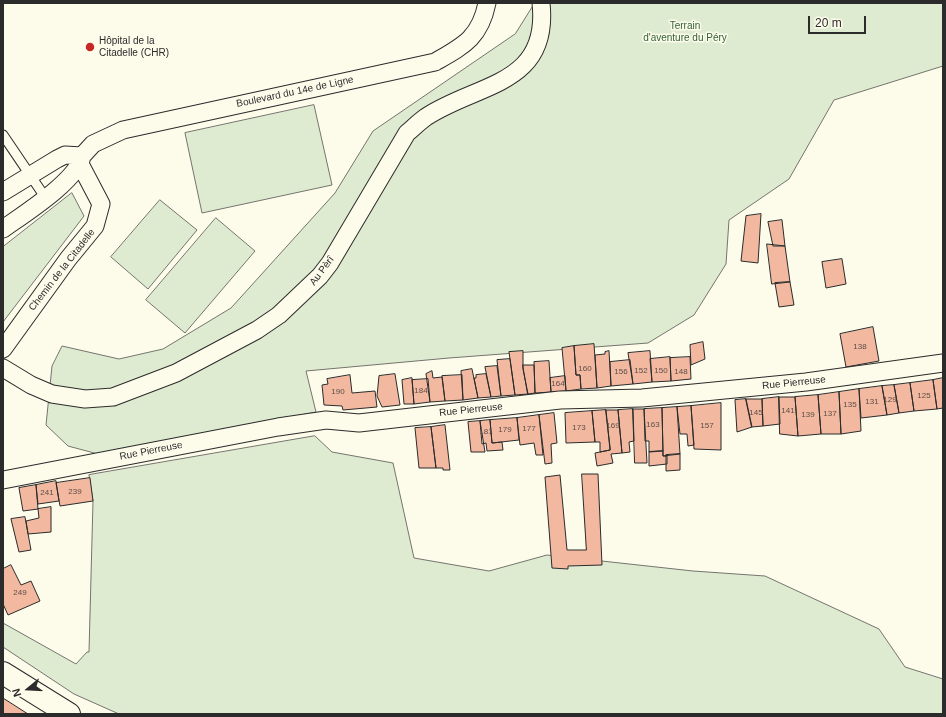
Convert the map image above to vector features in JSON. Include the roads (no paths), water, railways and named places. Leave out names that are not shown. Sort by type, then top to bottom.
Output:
[{"type":"street","name":"Boulevard du 14e de Ligne","points":[[5,223],[69,180],[93,144],[123,130],[434,62],[470,40],[479,25],[487,3]]},
{"type":"street","name":"Au Pèrî","points":[[3,368],[31,386],[66,398],[85,399],[113,397],[176,373],[257,330],[279,316],[309,288],[330,263],[407,133],[426,117],[494,85],[512,75],[527,63],[534,51],[542,26],[541,3]]},
{"type":"street","points":[[3,192],[30,174],[65,156],[81,160]]},
{"type":"street","name":"Chemin de la Citadelle","points":[[3,349],[68,259],[95,226],[101,204],[81,160]]},
{"type":"street","name":"Rue Pierreuse","points":[[3,480],[278,426],[319,421],[358,422],[560,400],[642,398],[806,382],[943,363]]},
{"type":"street","points":[[3,673],[69,714]]},
{"type":"lane","points":[[3,135],[45,197]]},
{"type":"place","name":"Hôpital de la Citadelle (CHR)","points":[[90,47]]},
{"type":"park label","name":"Terrain d'aventure du Péry","points":[[685,32]]}]
